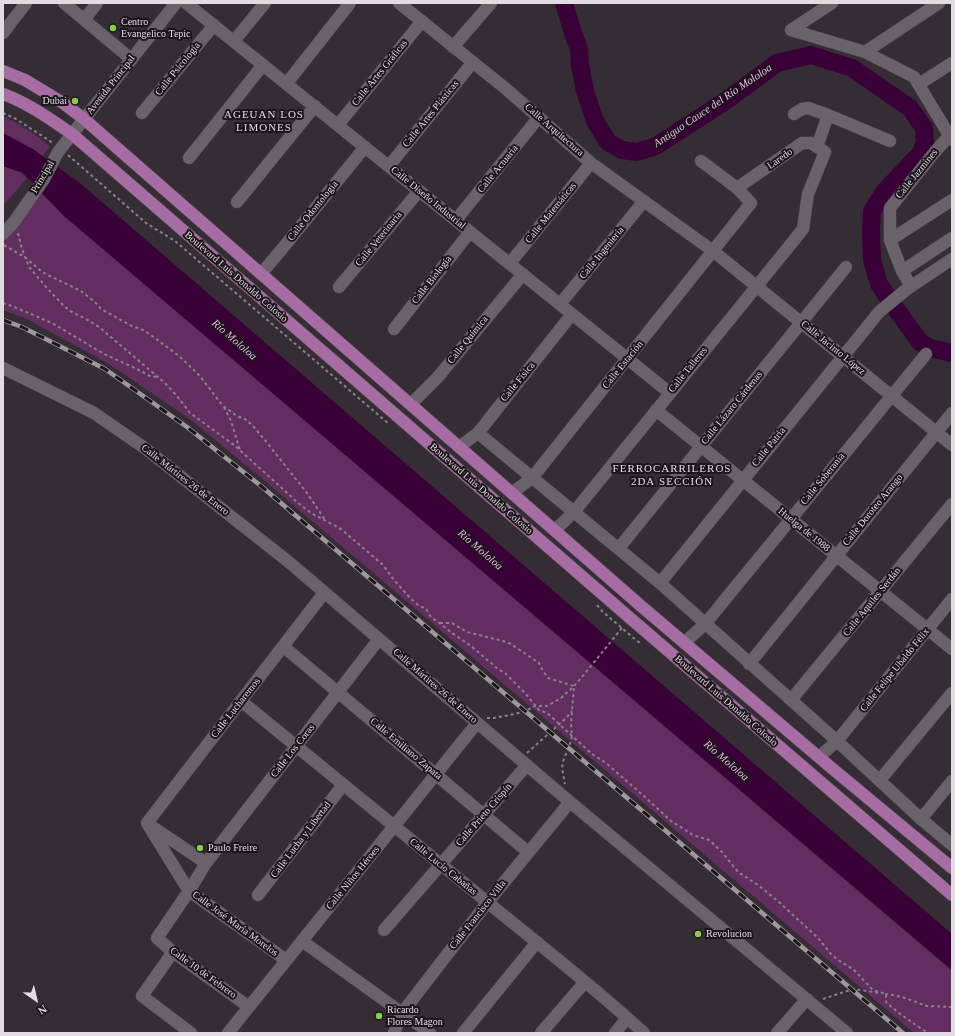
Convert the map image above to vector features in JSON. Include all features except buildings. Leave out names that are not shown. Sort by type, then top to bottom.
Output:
[{"type":"main road","name":"Boulevard Luis Donaldo Colosio","points":[[3,71],[26,80],[64,102],[684,643],[952,868]]},
{"type":"main road","name":"Boulevard Luis Donaldo Colosio","points":[[3,94],[21,102],[72,134],[610,601],[952,895]]},
{"type":"main road","points":[[610,601],[621,588]]},
{"type":"street","points":[[3,33],[26,3]]},
{"type":"street","points":[[64,3],[131,59]]},
{"type":"street","points":[[84,20],[96,3]]},
{"type":"street","name":"Avenida Principal","points":[[59,150],[176,3]]},
{"type":"street","name":"Calle Diseño Industrial","points":[[186,3],[670,393]]},
{"type":"street","points":[[234,41],[265,3]]},
{"type":"street","points":[[287,83],[350,3]]},
{"type":"street","name":"Calle Arquitectura","points":[[400,3],[505,88],[591,163],[713,251]]},
{"type":"street","points":[[454,47],[491,3]]},
{"type":"street","points":[[832,3],[791,30],[865,52],[914,76],[951,137]]},
{"type":"street","points":[[865,52],[939,3]]},
{"type":"street","name":"Calle Artes Gráficas","points":[[338,125],[422,21]]},
{"type":"street","name":"Calle Psicología","points":[[142,113],[214,25]]},
{"type":"street","name":"Calle Artes Plásticas","points":[[389,166],[473,62]]},
{"type":"street","points":[[919,84],[952,63]]},
{"type":"street","points":[[189,158],[263,65]]},
{"type":"street","points":[[237,202],[315,106]]},
{"type":"street","points":[[794,114],[802,109],[808,108],[890,141]]},
{"type":"street","points":[[817,147],[828,115]]},
{"type":"street","name":"Calle Actuaria","points":[[456,220],[539,117]]},
{"type":"street","name":"Calle Jazmines","points":[[909,287],[890,240],[890,208],[934,152],[951,137]]},
{"type":"street","name":"Laredo","points":[[737,188],[802,143],[811,144],[817,147]]},
{"type":"street","name":"Calle Odontología","points":[[261,274],[288,243],[365,147]]},
{"type":"street","name":"Calle Talleres","points":[[555,530],[574,512],[803,229],[808,194],[825,152],[817,147]]},
{"type":"street","name":"Principal","points":[[3,234],[14,222],[44,179],[59,150]]},
{"type":"street","points":[[701,161],[737,188],[751,203],[713,251]]},
{"type":"street","name":"Calle Matemáticas","points":[[510,264],[591,163]]},
{"type":"street","name":"Calle Veterinaria","points":[[339,288],[419,190]]},
{"type":"street","points":[[890,240],[952,200]]},
{"type":"street","name":"Calle Ingeniería","points":[[560,304],[644,201]]},
{"type":"street","name":"Calle Biología","points":[[394,328],[470,232]]},
{"type":"street","points":[[902,271],[952,238]]},
{"type":"street","name":"Calle Jacinto López","points":[[713,251],[952,445]]},
{"type":"street","name":"Calle Estación","points":[[512,493],[532,478],[713,251]]},
{"type":"street","name":"Calle Patria","points":[[660,583],[879,312],[909,287],[952,259]]},
{"type":"street","name":"Calle Lázaro Cárdenas","points":[[619,548],[846,267]]},
{"type":"street","name":"Calle Química","points":[[411,404],[438,377],[523,274]]},
{"type":"street","name":"Calle Física","points":[[460,447],[478,433],[572,314]]},
{"type":"street","name":"Calle Soberanía","points":[[684,643],[705,624],[926,354]]},
{"type":"street","name":"Calle Mártires 26 de Enero","points":[[3,368],[94,413],[146,449],[290,563],[570,802],[847,1033]]},
{"type":"street","name":"Huelga de 1988","points":[[656,410],[952,649]]},
{"type":"street","name":"Calle Doroteo Arango","points":[[749,664],[952,413]]},
{"type":"street","points":[[478,433],[660,583],[837,741],[921,819],[952,845]]},
{"type":"street","name":"Calle Aquiles Serdán","points":[[791,700],[952,504]]},
{"type":"street","name":"Calle Lucharemos","points":[[147,824],[324,593]]},
{"type":"street","name":"Calle Felipe Ubaldo Félix","points":[[819,757],[837,741],[952,599]]},
{"type":"street","name":"Calle Los Coras","points":[[206,864],[379,639]]},
{"type":"street","name":"Calle Emiliano Zapata","points":[[284,647],[528,852]]},
{"type":"street","points":[[880,780],[952,693]]},
{"type":"street","name":"Calle Lucio Cabañas","points":[[241,701],[440,865],[537,942],[644,1033]]},
{"type":"street","name":"Calle Niños Héroes","points":[[228,1033],[478,723]]},
{"type":"street","name":"Calle Prieto Crispín","points":[[384,930],[527,765]]},
{"type":"street","points":[[921,819],[952,781]]},
{"type":"street","name":"Calle Lucha y Libertad","points":[[258,896],[343,785]]},
{"type":"street","name":"Calle Francisco Villa","points":[[394,1033],[402,1013],[487,903],[570,802]]},
{"type":"street","points":[[147,824],[206,864],[189,891]]},
{"type":"street","name":"Calle José María Morelos","points":[[147,824],[189,891],[286,960]]},
{"type":"street","name":"Calle 10 de Febrero","points":[[189,891],[157,938],[173,952],[249,1006]]},
{"type":"street","points":[[302,941],[430,1033]]},
{"type":"street","points":[[463,1033],[537,942]]},
{"type":"street","points":[[173,952],[142,996],[191,1033]]},
{"type":"street","points":[[541,1033],[585,982]]},
{"type":"street","points":[[777,1033],[807,999]]},
{"type":"street","points":[[615,1033],[628,1018]]},
{"type":"path","points":[[3,113],[16,119],[59,150],[146,223],[175,241],[390,426]]},
{"type":"path","points":[[17,228],[29,267],[63,305],[70,311],[98,327],[165,383],[190,413],[226,439],[302,506],[326,522],[341,529],[383,565],[411,599],[426,609],[438,622],[505,673],[539,710],[547,713],[592,754],[606,763],[671,821],[693,835],[709,840],[722,852],[738,872],[758,885],[779,902],[818,938],[831,954],[853,969],[873,990],[886,994]]},
{"type":"path","points":[[3,244],[26,258],[45,273],[81,291],[108,313],[151,335],[193,369],[223,406],[231,421],[240,451]]},
{"type":"path","points":[[3,303],[52,323],[104,354],[150,376],[158,378]]},
{"type":"path","points":[[223,406],[237,416],[245,418],[252,425],[307,493],[326,522]]},
{"type":"path","points":[[594,601],[603,612],[637,641],[644,645]]},
{"type":"path","points":[[438,622],[452,623],[467,632],[494,638],[511,644],[539,664],[548,678],[574,686]]},
{"type":"path","points":[[478,723],[487,718],[515,714],[535,706],[547,706],[561,698],[582,677],[622,628]]},
{"type":"path","points":[[565,786],[562,768],[572,736],[574,686]]},
{"type":"path","points":[[527,765],[527,752],[573,710]]},
{"type":"path","points":[[807,999],[822,1000],[847,991],[855,990],[894,995],[927,1006],[952,1007]]},
{"type":"path","points":[[886,994],[886,1002],[900,1014],[928,1033]]},
{"type":"shaded area","points":[[3,116],[16,122],[50,147],[42,156],[35,150],[3,133]]},
{"type":"shaded area","points":[[3,166],[21,173],[27,178],[3,206]]},
{"type":"shaded area","points":[[36,188],[64,216],[952,971],[952,1033],[914,1033],[265,481],[191,420],[109,364],[27,319],[3,310],[3,225]]},
{"type":"water","name":"Río Mololoa","points":[[3,133],[34,150],[81,184],[952,934],[952,970],[64,216],[22,172],[3,166]]},
{"type":"waterway","name":"Antiguo Cauce del Río Mololoa","points":[[564,3],[579,49],[580,65],[585,91],[595,121],[608,142],[622,150],[637,152],[656,146],[727,100],[777,63],[811,55],[852,68],[910,108],[924,128],[925,143],[920,154],[885,191],[872,211],[872,260],[879,284],[920,342],[930,348],[952,353]]},
{"type":"railway","points":[[3,320],[22,327],[105,369],[187,427],[261,486],[903,1033]]},
{"type":"place","name":"Centro Evangelico Tepic","points":[[113,28]]},
{"type":"place","name":"Dubai","points":[[75,101]]},
{"type":"place","name":"Paulo Freire","points":[[200,848]]},
{"type":"place","name":"Revolucion","points":[[698,934]]},
{"type":"place","name":"Ricardo Flores Magon","points":[[379,1016]]},
{"type":"district","name":"AGEUAN LOS LIMONES","points":[[264,121]]},
{"type":"district","name":"FERROCARRILEROS 2DA SECCIÓN","points":[[672,475]]}]
